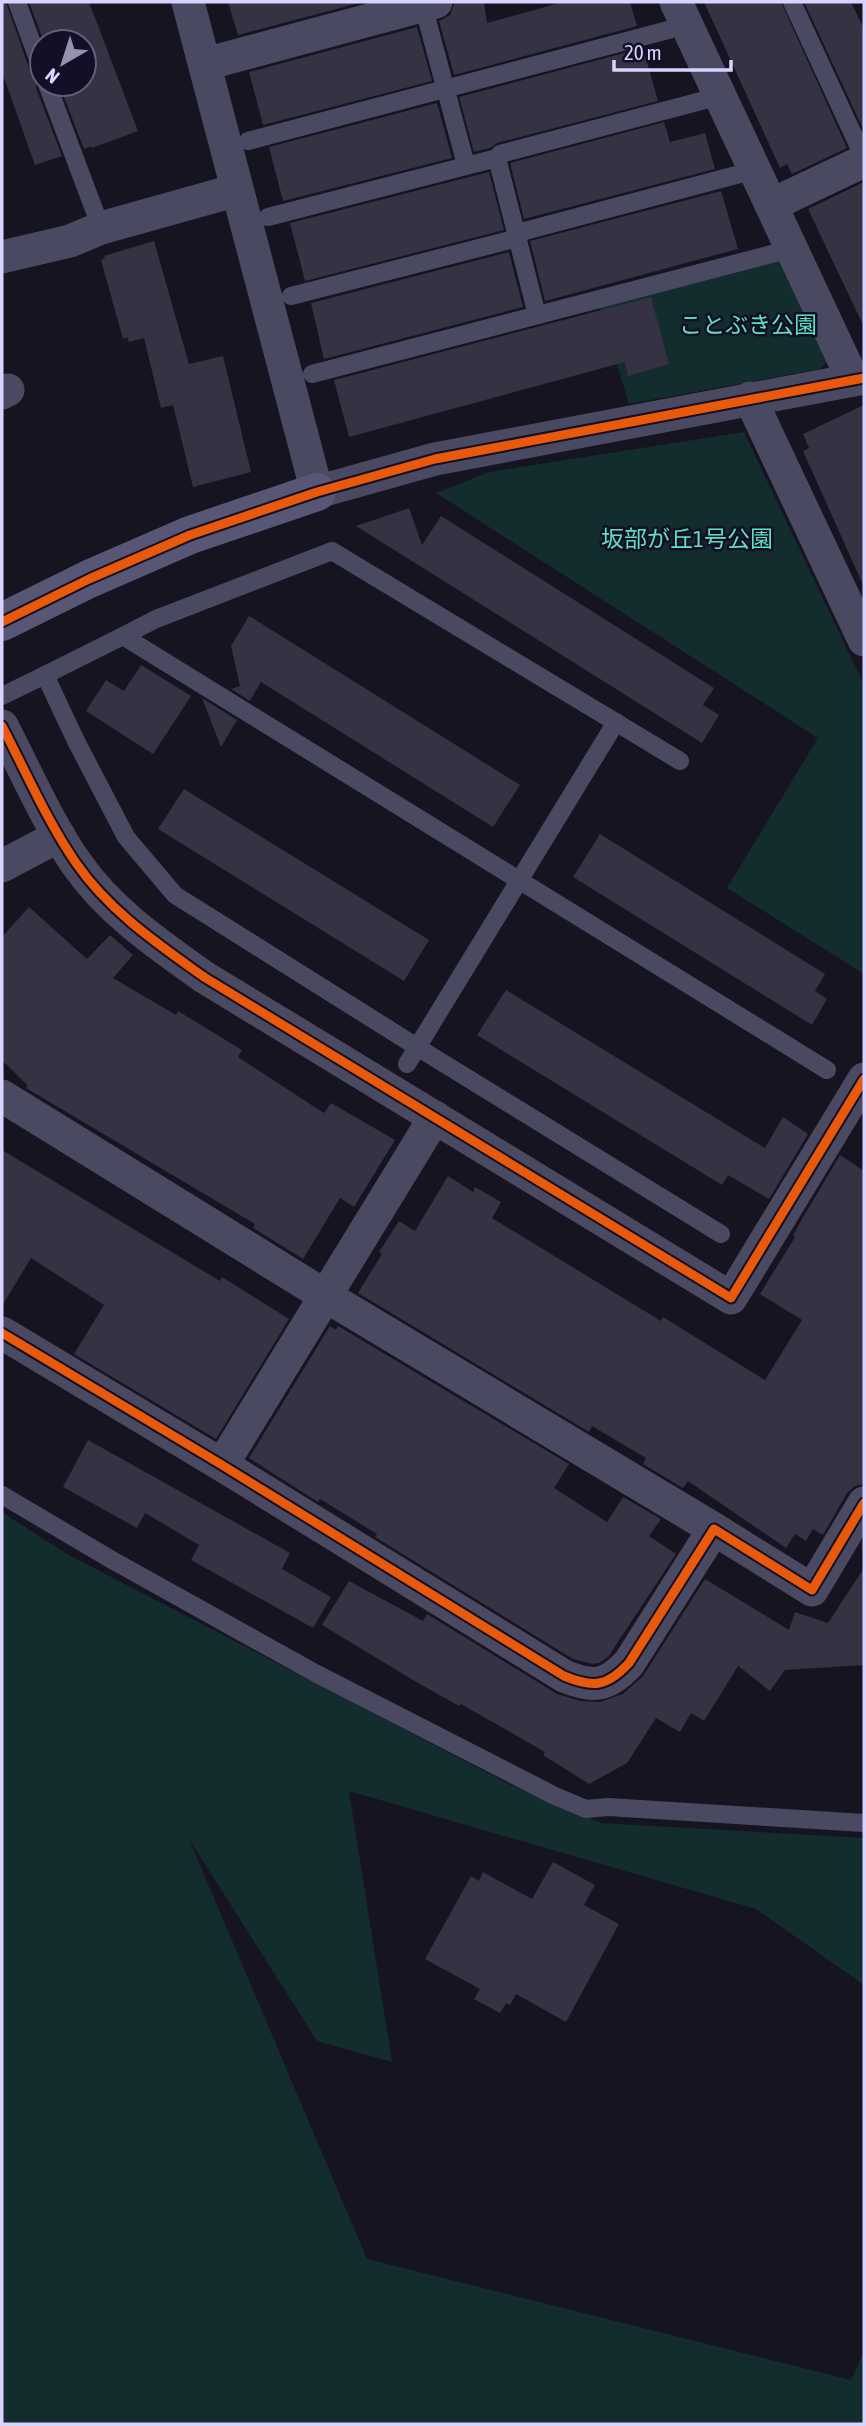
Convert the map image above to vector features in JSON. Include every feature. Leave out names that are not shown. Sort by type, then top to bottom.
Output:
[{"type":"street","points":[[188,2],[317,492]]},
{"type":"street","points":[[205,64],[429,3]]},
{"type":"street","points":[[2,622],[89,579],[190,535],[317,492],[435,458],[859,379],[791,249],[681,13]]},
{"type":"street","points":[[771,205],[864,159]]},
{"type":"street","points":[[2,257],[70,241],[101,228],[237,190]]},
{"type":"street","points":[[750,398],[853,589],[864,640]]},
{"type":"street","points":[[2,726],[76,864],[123,916],[204,977],[731,1298],[854,1121],[864,1079]]},
{"type":"street","points":[[2,866],[60,836]]},
{"type":"street","points":[[2,1096],[324,1295],[812,1590],[864,1503]]},
{"type":"street","points":[[222,1465],[435,1117]]},
{"type":"street","points":[[2,1333],[564,1676],[590,1684],[604,1683],[616,1677],[629,1663],[714,1529]]},
{"type":"lane","points":[[17,2],[28,32]]},
{"type":"lane","points":[[792,2],[864,159]]},
{"type":"lane","points":[[429,3],[446,89],[466,165]]},
{"type":"lane","points":[[248,141],[446,89],[681,13]]},
{"type":"lane","points":[[268,217],[497,158],[500,154],[720,96]]},
{"type":"lane","points":[[52,98],[101,228]]},
{"type":"lane","points":[[497,158],[537,315]]},
{"type":"lane","points":[[290,296],[755,170]]},
{"type":"lane","points":[[312,374],[791,249]]},
{"type":"lane","points":[[2,696],[156,619],[332,551],[680,761]]},
{"type":"lane","points":[[123,636],[827,1070]]},
{"type":"lane","points":[[45,675],[126,837],[175,895],[721,1234]]},
{"type":"lane","points":[[407,1064],[616,722]]},
{"type":"lane","points":[[2,1494],[112,1560],[317,1674],[555,1796],[586,1809],[608,1807],[864,1824]]},
{"type":"green space","name":"ことぶき公園","points":[[781,258],[827,362],[820,369],[629,404],[599,306]]},
{"type":"green space","name":"坂部が丘1号公園","points":[[744,432],[864,685],[864,974],[727,888],[818,738],[436,493],[489,472]]},
{"type":"green space","points":[[2,1512],[67,1554],[511,1785],[601,1823],[864,1838],[864,1985],[756,1909],[349,1791],[392,2062],[317,2041],[189,1839],[367,2259],[851,2380],[864,2351],[864,2424],[2,2424]]},
{"type":"building","points":[[2,2],[6,2],[28,65],[28,98],[40,98],[62,156],[35,165],[2,72]]},
{"type":"building","points":[[29,2],[89,2],[138,131],[84,149],[64,98],[98,98],[98,28],[39,28]]},
{"type":"building","points":[[228,2],[363,2],[238,35]]},
{"type":"building","points":[[455,2],[484,2],[487,23],[563,2],[630,2],[637,26],[454,75],[439,21],[450,15]]},
{"type":"building","points":[[704,2],[781,2],[847,148],[792,174],[787,164],[780,168]]},
{"type":"building","points":[[804,2],[851,2],[864,29],[864,131]]},
{"type":"building","points":[[417,27],[432,81],[263,125],[249,72]]},
{"type":"building","points":[[643,48],[658,101],[497,143],[490,148],[474,152],[459,97]]},
{"type":"building","points":[[437,103],[452,158],[283,201],[269,147]]},
{"type":"building","points":[[664,122],[670,142],[705,133],[715,169],[524,219],[510,163]]},
{"type":"building","points":[[489,172],[504,230],[305,281],[290,223]]},
{"type":"building","points":[[864,182],[864,327],[808,209]]},
{"type":"building","points":[[721,191],[738,249],[545,301],[530,241]]},
{"type":"building","points":[[154,241],[189,364],[223,356],[251,472],[193,487],[173,405],[161,408],[144,338],[129,342],[127,337],[123,339],[101,260],[104,256]]},
{"type":"building","points":[[509,252],[523,307],[324,359],[311,303]]},
{"type":"building","points":[[651,297],[669,364],[628,376],[625,362],[349,437],[334,380]]},
{"type":"building","points":[[864,405],[864,587],[803,451],[809,448],[803,434]]},
{"type":"building","points":[[409,508],[422,545],[441,516],[714,688],[703,705],[719,715],[702,743],[356,526]]},
{"type":"building","points":[[249,616],[520,785],[493,827],[261,682],[250,701],[231,689],[240,686],[231,646]]},
{"type":"building","points":[[141,665],[191,696],[153,754],[86,711],[106,680],[124,691]]},
{"type":"building","points":[[202,698],[237,720],[221,747]]},
{"type":"building","points":[[184,789],[429,940],[404,981],[158,829]]},
{"type":"building","points":[[600,834],[825,974],[815,991],[827,999],[812,1025],[573,877]]},
{"type":"building","points":[[29,907],[87,959],[110,935],[133,955],[113,978],[176,1015],[178,1011],[242,1050],[238,1057],[324,1113],[331,1103],[395,1140],[354,1207],[340,1198],[303,1259],[253,1228],[255,1224],[26,1088],[28,1086],[2,1060],[2,937]]},
{"type":"building","points":[[506,990],[765,1148],[783,1117],[808,1134],[769,1199],[728,1175],[722,1185],[477,1035]]},
{"type":"building","points":[[2,1150],[220,1281],[222,1277],[289,1319],[216,1439],[74,1354],[104,1305],[31,1258],[2,1306]]},
{"type":"building","points":[[840,1155],[864,1171],[864,1484],[855,1486],[847,1493],[823,1535],[813,1529],[806,1541],[795,1534],[786,1548],[688,1481],[683,1488],[643,1464],[646,1458],[592,1426],[589,1432],[358,1293],[399,1221],[415,1231],[448,1176],[473,1192],[475,1187],[501,1202],[492,1218],[661,1321],[663,1317],[765,1380],[802,1320],[760,1294]]},
{"type":"building","points":[[330,1326],[336,1330],[338,1326],[569,1464],[554,1488],[607,1522],[623,1497],[661,1519],[649,1536],[676,1554],[608,1657],[592,1664],[573,1659],[375,1537],[377,1534],[320,1499],[318,1502],[249,1458]]},
{"type":"building","points":[[88,1440],[290,1553],[282,1569],[331,1597],[313,1628],[191,1560],[199,1545],[145,1513],[137,1528],[63,1487]]},
{"type":"building","points":[[864,1568],[864,1665],[785,1670],[770,1691],[738,1666],[704,1721],[691,1713],[680,1732],[656,1718],[627,1763],[589,1784],[543,1755],[545,1752],[413,1680],[322,1625],[349,1581],[423,1621],[427,1614],[557,1694],[581,1701],[600,1702],[623,1694],[643,1676],[705,1579],[789,1630],[795,1612],[828,1623]]},
{"type":"building","points":[[553,1862],[595,1885],[584,1905],[619,1924],[566,2022],[516,1994],[510,2005],[506,2003],[500,2013],[474,1999],[480,1989],[425,1959],[471,1876],[479,1881],[483,1872],[532,1899]]},
{"type":"cycle path","points":[[2,622],[89,579],[190,535],[317,492],[435,459],[864,378]]},
{"type":"cycle path","points":[[2,726],[46,813],[76,863],[103,896],[152,939],[204,977],[731,1298],[864,1079]]},
{"type":"cycle path","points":[[2,1333],[564,1676],[583,1682],[606,1681],[629,1663],[714,1529],[812,1590],[864,1503]]}]
